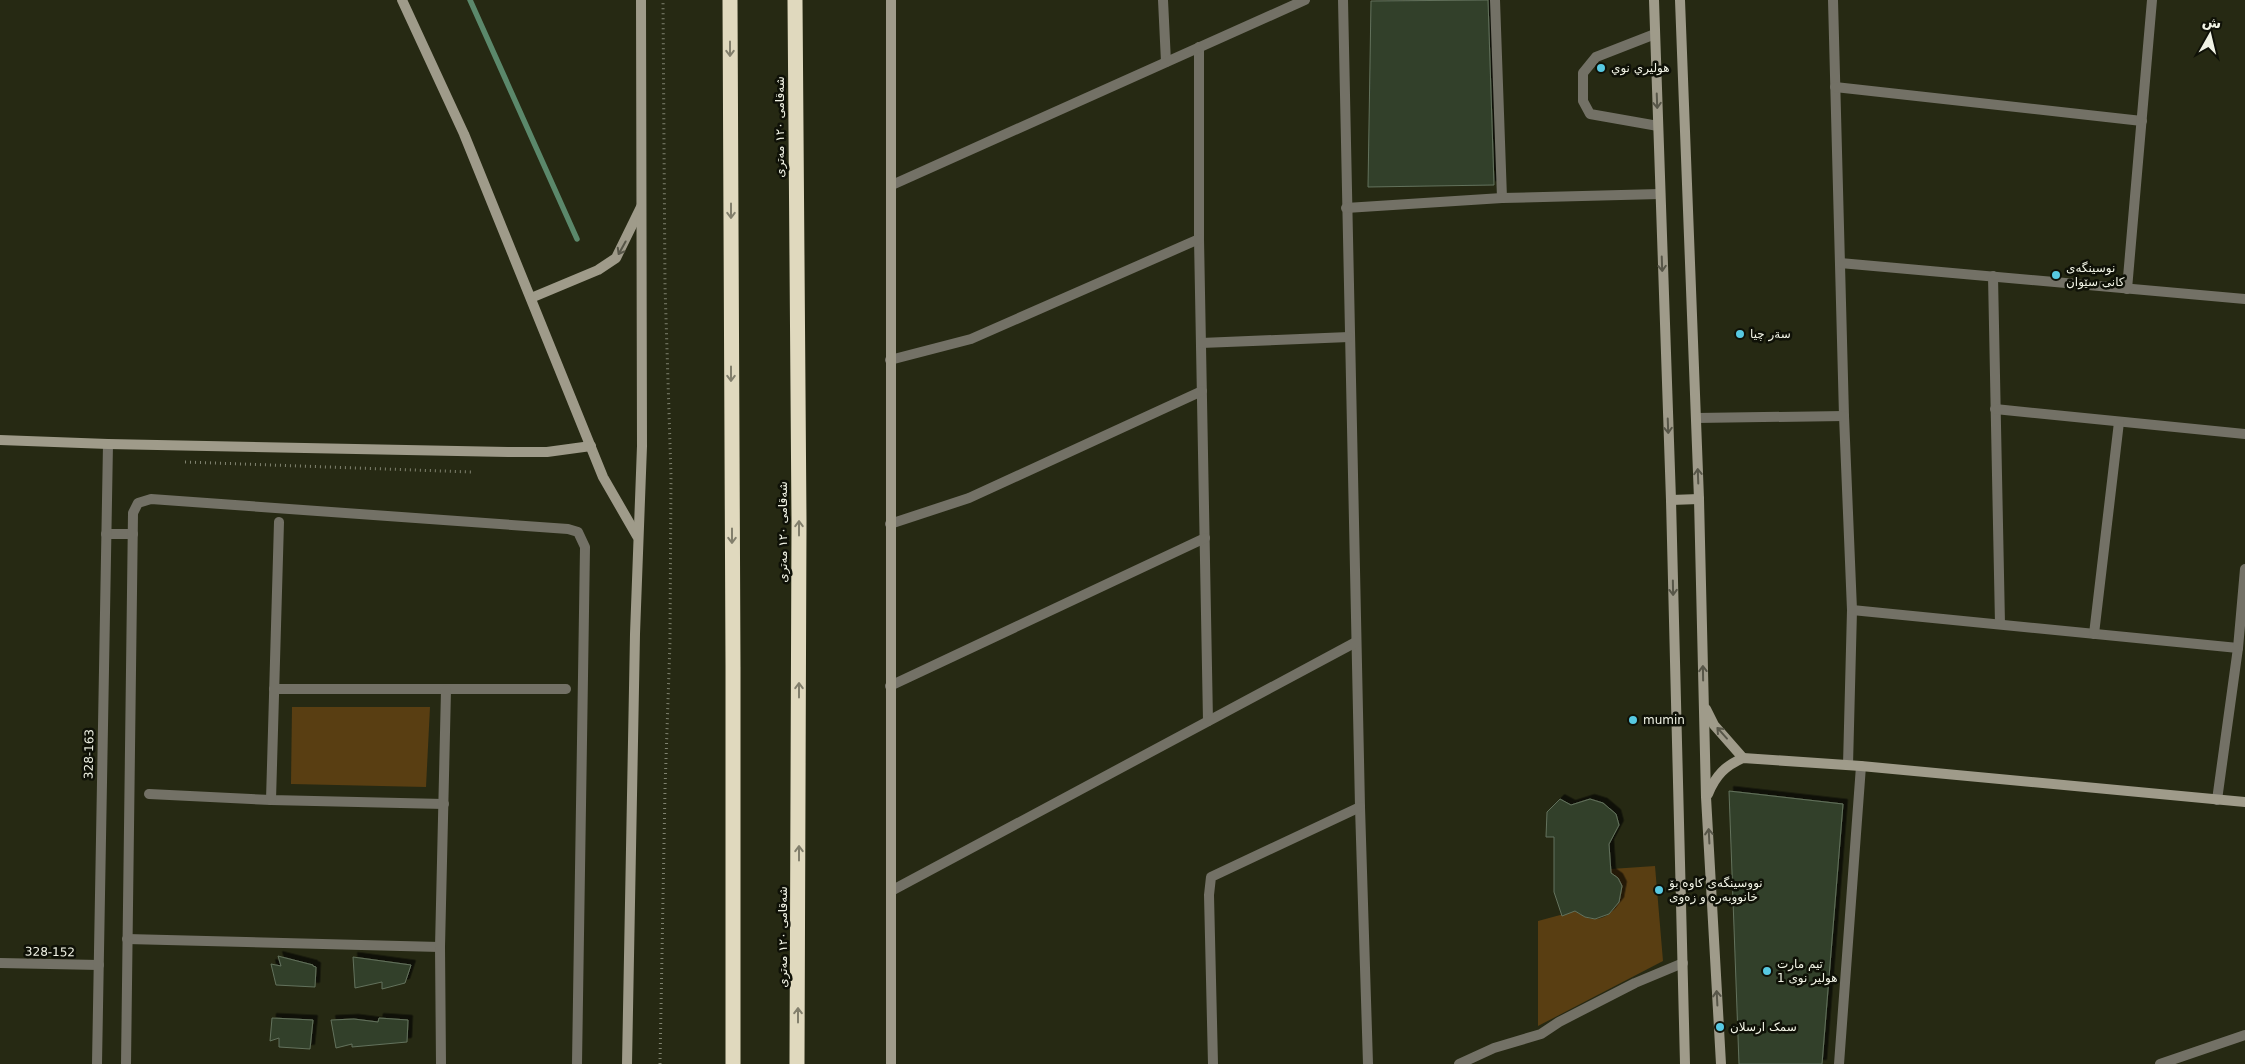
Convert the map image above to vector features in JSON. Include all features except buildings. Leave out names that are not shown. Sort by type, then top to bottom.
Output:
[{"type":"highway","points":[[730,0],[733,657],[732,1064]]},
{"type":"highway","name":"شەقامی ١٢٠ مەتری","points":[[795,0],[799,521],[797,1064]]},
{"type":"street","points":[[402,0],[464,134],[603,477],[638,538]]},
{"type":"street","points":[[627,1064],[638,538],[642,446],[640,0]]},
{"type":"street","points":[[891,0],[891,1064]]},
{"type":"street","points":[[1163,0],[1166,62]]},
{"type":"street","points":[[892,185],[1304,0]]},
{"type":"street","points":[[1343,0],[1356,642],[1368,1064]]},
{"type":"street","points":[[1494,0],[1502,198]]},
{"type":"street","points":[[1654,0],[1671,500],[1685,1064]]},
{"type":"street","points":[[1680,0],[1699,499],[1706,797],[1721,1064]]},
{"type":"street","points":[[1833,0],[1844,416],[1852,610],[1848,765]]},
{"type":"street","points":[[2126,288],[2152,0]]},
{"type":"street","points":[[1655,34],[1596,57],[1582,73],[1583,101],[1590,114],[1658,126]]},
{"type":"street","points":[[1199,47],[1199,239],[1208,721]]},
{"type":"street","points":[[1835,87],[2142,121]]},
{"type":"street","points":[[1346,208],[1502,198],[1660,194]]},
{"type":"street","points":[[531,298],[598,270],[616,258],[642,204]]},
{"type":"street","points":[[890,360],[971,339],[1199,239]]},
{"type":"street","points":[[1840,263],[2245,299]]},
{"type":"street","points":[[1993,276],[2000,624]]},
{"type":"street","points":[[1201,343],[1349,337]]},
{"type":"street","points":[[890,524],[969,498],[1202,391]]},
{"type":"street","points":[[1995,409],[2245,434]]},
{"type":"street","points":[[1696,418],[1844,416]]},
{"type":"street","points":[[2094,634],[2119,422]]},
{"type":"street","points":[[0,440],[108,444],[537,452],[571,450],[591,446]]},
{"type":"street","name":"328-163","points":[[97,1064],[108,444]]},
{"type":"street","points":[[126,1064],[133,513],[138,503],[151,498],[568,529],[578,532],[585,547],[577,1064]]},
{"type":"street","points":[[1671,500],[1699,499]]},
{"type":"street","points":[[271,800],[279,522]]},
{"type":"street","points":[[106,534],[133,534]]},
{"type":"street","points":[[890,686],[1205,538]]},
{"type":"street","points":[[2217,800],[2238,648],[2245,569]]},
{"type":"street","points":[[1852,610],[2238,648]]},
{"type":"street","points":[[891,891],[1356,642]]},
{"type":"street","points":[[274,689],[446,690],[566,688]]},
{"type":"street","points":[[441,1064],[440,947],[446,690]]},
{"type":"street","points":[[1704,706],[1714,724],[1743,758]]},
{"type":"street","points":[[1706,797],[1718,774],[1729,764],[1743,758],[1861,766],[2245,802]]},
{"type":"street","points":[[1839,1064],[1861,766]]},
{"type":"street","points":[[149,794],[271,800],[444,804]]},
{"type":"street","points":[[1213,1064],[1209,896],[1211,877],[1360,807]]},
{"type":"street","points":[[127,939],[440,947]]},
{"type":"street","name":"328-152","points":[[0,963],[98,965]]},
{"type":"street","points":[[1459,1064],[1494,1048],[1541,1034],[1559,1022],[1627,988],[1683,963]]},
{"type":"street","points":[[2160,1064],[2245,1035]]},
{"type":"path","points":[[660,1064],[670,642],[671,476],[665,286],[663,0]]},
{"type":"path","points":[[176,462],[471,472]]},
{"type":"shaded area","points":[[292,707],[430,707],[426,787],[291,784]]},
{"type":"shaded area","points":[[1655,866],[1663,961],[1538,1026],[1538,921],[1575,911],[1592,919],[1608,915],[1614,909],[1621,895],[1621,887],[1611,873],[1611,869]]},
{"type":"waterway","points":[[470,0],[577,239]]},
{"type":"place","name":"هوليري نوي","points":[[1601,68]]},
{"type":"place","name":"نوسینگەی کانی سێوان","points":[[2056,275]]},
{"type":"place","name":"سةر چيا","points":[[1740,334]]},
{"type":"place","name":"mumin","points":[[1633,720]]},
{"type":"place","name":"نووسینگەی کاوە بۆ خانووبەرە و زەوی","points":[[1659,890]]},
{"type":"place","name":"تيم مارت هولير نوى 1","points":[[1767,971]]},
{"type":"place","name":"سمک ارسلان","points":[[1720,1027]]}]
